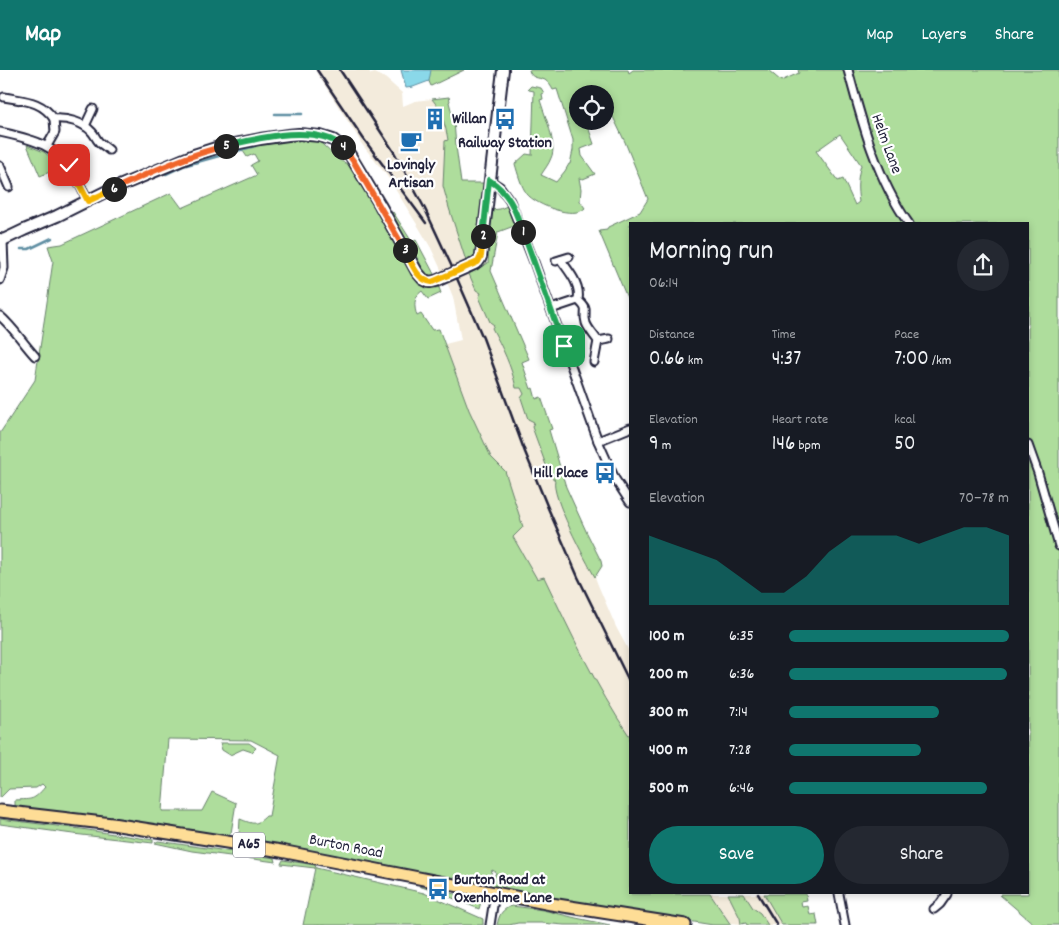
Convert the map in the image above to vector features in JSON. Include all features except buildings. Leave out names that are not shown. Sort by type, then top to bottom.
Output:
[{"type":"main road","points":[[2,240],[182,159],[208,150],[288,135],[320,136],[333,140],[350,155],[417,272],[423,279],[429,282],[436,281],[474,264],[481,256],[503,70]]},
{"type":"main road","name":"Burton Road","points":[[0,811],[112,824],[243,844],[495,893],[685,925]]},
{"type":"street","name":"Helm Lane","points":[[848,70],[867,135],[885,183],[908,222]]},
{"type":"street","points":[[4,97],[34,102],[49,111],[54,119],[55,132],[47,146]]},
{"type":"street","points":[[86,126],[93,109]]},
{"type":"street","points":[[54,119],[62,118],[86,126],[94,133],[98,142],[109,150]]},
{"type":"street","points":[[0,133],[26,138],[47,146],[59,155],[69,165],[88,201]]},
{"type":"street","points":[[0,166],[9,187]]},
{"type":"street","points":[[489,180],[500,187],[510,201],[598,442],[614,479],[629,501]]},
{"type":"street","points":[[0,280],[4,268],[2,240]]},
{"type":"street","points":[[569,257],[558,260],[578,287],[578,300]]},
{"type":"street","points":[[551,309],[578,300]]},
{"type":"street","points":[[578,300],[586,310],[586,323],[598,341],[594,362]]},
{"type":"street","points":[[0,316],[35,356]]},
{"type":"street","points":[[598,341],[609,339]]},
{"type":"street","points":[[598,442],[629,428]]},
{"type":"street","points":[[1029,448],[1059,546]]},
{"type":"street","points":[[490,925],[495,893]]},
{"type":"street","points":[[840,894],[845,925]]},
{"type":"street","points":[[934,909],[948,894]]},
{"type":"shaded area","points":[[315,70],[368,70],[371,74],[375,73],[385,78],[402,93],[403,106],[415,101],[432,99],[436,103],[446,128],[461,183],[484,183],[475,250],[488,264],[529,359],[522,362],[531,389],[533,388],[536,399],[541,397],[552,429],[549,430],[566,487],[601,561],[602,566],[595,577],[616,627],[629,651],[629,770],[532,606],[434,356],[445,344],[461,340],[453,297],[449,287],[431,248],[418,226],[387,176],[356,134]]},
{"type":"shaded area","points":[[710,894],[773,894],[796,925],[730,923]]},
{"type":"green space","points":[[424,70],[464,70],[431,86]]},
{"type":"green space","points":[[529,70],[628,70],[629,73],[633,70],[768,70],[781,81],[799,73],[798,70],[1059,70],[1059,925],[1035,925],[1000,895],[1029,894],[1029,222],[629,222],[629,303],[599,231],[607,230],[608,227],[640,212],[648,199],[614,119],[614,85],[569,85],[569,127],[557,89],[553,90],[545,80],[533,76]],"holes":[[[840,134],[861,165],[858,184],[859,202],[855,205],[843,179],[838,181],[816,151]]]},
{"type":"green space","points":[[531,86],[541,88],[544,93],[542,94],[543,99],[540,100],[550,129],[553,145],[550,160],[541,175],[556,182],[570,164],[573,140],[570,130],[589,130],[594,144],[581,149],[582,156],[595,174],[583,179],[579,178],[581,189],[580,201],[585,208],[580,211],[564,212],[538,203],[527,194],[521,184],[515,164],[526,154],[532,155],[534,91],[528,89]]},
{"type":"green space","points":[[449,97],[461,183],[484,183],[475,257],[466,261],[443,186],[445,141],[448,140],[447,135],[440,113],[432,99]]},
{"type":"green space","points":[[283,138],[315,140],[339,160],[350,165],[426,286],[433,287],[438,285],[441,293],[428,299],[422,291],[419,293],[415,306],[417,316],[421,314],[432,330],[439,329],[469,410],[491,457],[505,471],[523,527],[513,537],[537,579],[544,577],[595,679],[629,735],[629,894],[710,894],[731,925],[713,925],[552,899],[492,887],[496,872],[492,870],[488,885],[481,882],[479,886],[243,839],[239,835],[240,819],[257,823],[266,816],[269,816],[280,755],[251,740],[168,739],[162,811],[202,811],[212,792],[236,803],[231,833],[225,837],[15,807],[15,800],[29,799],[38,795],[45,787],[42,784],[36,788],[9,789],[0,798],[0,433],[35,380],[53,261],[48,246],[62,244],[171,193],[182,208],[257,175],[251,165],[258,161],[254,154],[247,157],[241,148]]},
{"type":"green space","points":[[27,145],[44,152],[62,167],[40,176]]},
{"type":"green space","points":[[507,206],[514,226],[498,232],[491,271],[529,359],[522,362],[536,399],[541,397],[552,429],[549,430],[566,487],[601,561],[602,566],[595,577],[563,513],[555,488],[555,480],[550,476],[532,427],[534,422],[528,419],[521,398],[524,394],[521,388],[516,388],[503,350],[492,328],[494,325],[490,322],[479,297],[481,293],[476,290],[469,274],[488,263],[491,210]]},
{"type":"green space","points":[[393,212],[412,242],[416,240],[434,274],[432,276],[426,274],[391,214]]},
{"type":"green space","points":[[220,743],[249,743],[256,748],[252,752],[243,749],[230,755],[222,750]]},
{"type":"green space","points":[[0,819],[153,840],[153,843],[0,824]]},
{"type":"green space","points":[[158,841],[275,858],[276,862],[192,851],[155,843]]},
{"type":"green space","points":[[283,860],[315,865],[316,868],[424,893],[483,919],[483,925],[303,925],[315,868],[281,864]]},
{"type":"green space","points":[[419,886],[478,899],[481,902],[479,909],[450,897]]},
{"type":"green space","points":[[728,894],[744,894],[768,925],[741,924]]},
{"type":"green space","points":[[764,894],[806,894],[807,900],[801,901],[802,907],[808,906],[810,915],[816,914],[818,925],[782,925]]},
{"type":"green space","points":[[512,906],[543,910],[610,925],[518,923],[497,925],[502,913]]},
{"type":"water","points":[[401,70],[431,70],[429,81],[406,88]]},
{"type":"waterway","points":[[275,114],[302,114]]},
{"type":"waterway","points":[[166,174],[183,166],[255,146],[254,144]]},
{"type":"waterway","points":[[21,249],[29,249],[52,238]]},
{"type":"railway","points":[[317,70],[363,138],[426,223]]},
{"type":"railway","points":[[340,70],[394,152],[425,209],[483,338],[548,508],[578,577],[629,681]]},
{"type":"railway","points":[[758,894],[777,925]]},
{"type":"place","name":"Willan","points":[[435,119]]},
{"type":"place","name":"Railway Station","points":[[505,119]]},
{"type":"place","name":"Lovingly Artisan","points":[[411,141]]},
{"type":"place","name":"Hill Place","points":[[605,473]]},
{"type":"place","name":"Burton Road at Oxenholme Lane","points":[[438,889]]},
{"type":"route","points":[[69,165],[88,201],[182,159],[208,150],[260,139],[298,134],[320,136],[333,140],[350,155],[417,272],[423,279],[429,282],[436,281],[474,264],[480,259],[489,180],[500,187],[508,196],[516,212],[564,346]]}]
